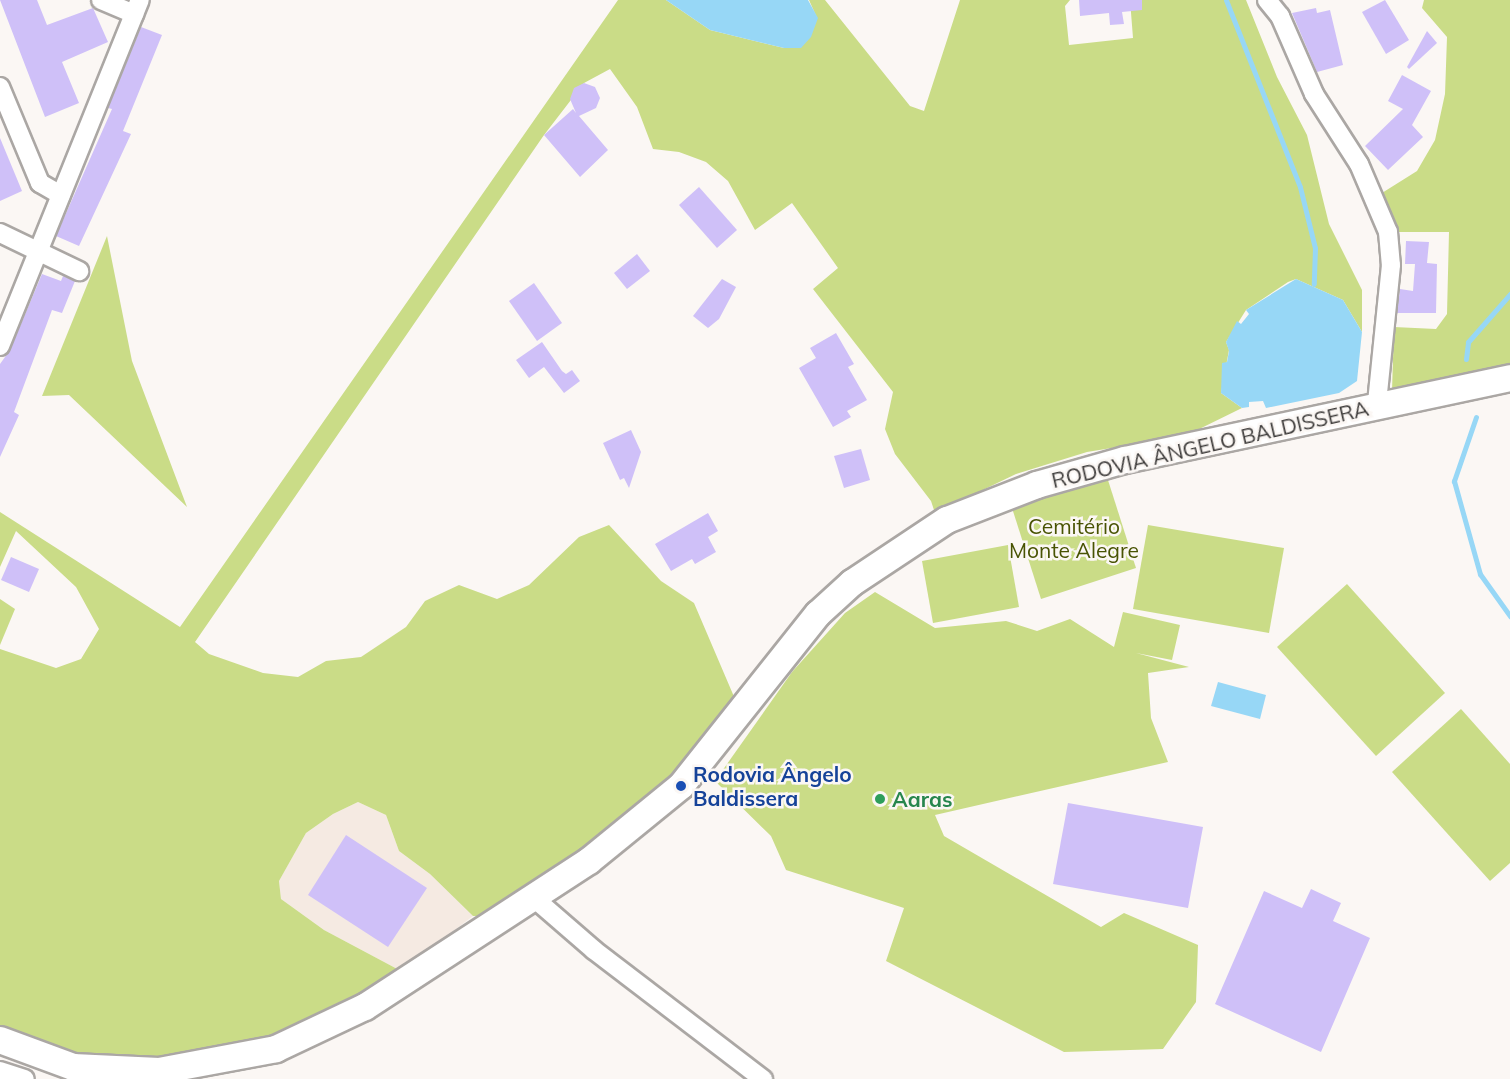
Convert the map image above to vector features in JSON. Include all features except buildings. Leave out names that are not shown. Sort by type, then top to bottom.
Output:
[{"type":"street","points":[[0,346],[137,7],[101,0]]},
{"type":"street","points":[[1267,0],[1280,16],[1314,94],[1359,164],[1388,232],[1391,265],[1377,404]]},
{"type":"street","points":[[0,87],[40,183],[61,195]]},
{"type":"street","points":[[0,233],[79,271]]},
{"type":"street","name":"RODOVIA ÂNGELO BALDISSERA","points":[[0,1040],[74,1067],[159,1071],[276,1049],[365,1007],[589,861],[681,786],[818,614],[852,583],[927,531],[1005,496],[1075,473],[1377,404],[1510,378]]},
{"type":"street","points":[[534,898],[594,950],[763,1079]]},
{"type":"street","points":[[0,1071],[25,1079]]},
{"type":"shaded area","points":[[358,802],[386,815],[399,851],[430,874],[473,916],[401,971],[324,930],[281,899],[279,881],[306,833],[333,814]]},
{"type":"green space","points":[[618,0],[666,0],[710,30],[784,48],[817,18],[809,0],[825,0],[910,106],[924,111],[960,0],[1070,0],[1065,6],[1069,45],[1133,38],[1130,0],[1246,0],[1277,77],[1307,135],[1329,224],[1362,290],[1362,332],[1343,300],[1296,279],[1288,282],[1246,310],[1226,342],[1229,350],[1221,393],[1242,408],[1185,436],[1087,452],[1016,474],[935,513],[931,501],[895,454],[885,429],[893,392],[813,289],[838,268],[792,203],[755,230],[728,181],[706,162],[679,152],[653,149],[637,107],[610,69],[584,83],[544,135],[195,642],[209,654],[263,673],[298,677],[326,661],[361,657],[406,627],[425,601],[459,585],[497,599],[529,585],[579,537],[609,525],[661,581],[694,603],[735,699],[671,779],[569,863],[486,916],[473,916],[430,874],[399,851],[386,815],[358,802],[333,814],[306,833],[279,881],[281,899],[324,930],[401,971],[388,981],[273,1039],[219,1051],[158,1058],[73,1053],[0,1026],[0,649],[56,668],[81,659],[99,629],[76,587],[16,531],[0,567],[0,512],[180,627]]},
{"type":"green space","points":[[1424,0],[1510,0],[1510,367],[1392,391],[1394,327],[1436,329],[1447,314],[1449,232],[1388,232],[1374,198],[1417,171],[1435,140],[1445,94],[1447,37],[1422,8]]},
{"type":"green space","points":[[107,236],[132,361],[187,507],[69,395],[42,396]]},
{"type":"green space","name":"Cemitério Monte Alegre","points":[[1107,477],[1136,568],[1041,599],[1012,508]]},
{"type":"green space","points":[[1148,525],[1284,548],[1269,633],[1133,609]]},
{"type":"green space","points":[[1008,545],[1019,607],[933,623],[922,561]]},
{"type":"green space","points":[[1347,584],[1445,693],[1376,756],[1277,647]]},
{"type":"green space","points":[[875,592],[935,628],[1006,621],[1037,631],[1070,619],[1114,647],[1123,612],[1180,625],[1172,660],[1136,653],[1189,667],[1148,673],[1151,718],[1168,762],[935,815],[944,836],[1101,927],[1124,913],[1198,945],[1196,1002],[1163,1049],[1064,1052],[886,961],[904,908],[786,870],[771,836],[715,781],[792,672],[845,613]]},
{"type":"green space","points":[[0,599],[15,609],[0,645]]},
{"type":"green space","points":[[1461,709],[1510,764],[1510,863],[1490,881],[1392,772]]},
{"type":"water","points":[[666,0],[808,0],[818,18],[811,37],[801,48],[784,48],[710,30]]},
{"type":"water","points":[[1296,279],[1343,300],[1362,332],[1357,381],[1339,393],[1266,408],[1263,401],[1249,402],[1249,407],[1242,408],[1221,393],[1222,363],[1227,362],[1229,351],[1226,342],[1237,321],[1241,324],[1249,314],[1246,310]]},
{"type":"water","points":[[1218,682],[1266,695],[1260,719],[1211,706]]},
{"type":"waterway","points":[[1226,0],[1300,187],[1315,248],[1314,284]]},
{"type":"waterway","points":[[1466,359],[1468,342],[1510,294]]},
{"type":"waterway","points":[[1476,417],[1454,481],[1480,574],[1510,616]]},
{"type":"place","name":"Rodovia Ângelo Baldissera","points":[[681,786]]},
{"type":"place","name":"Aaras","points":[[880,799]]}]
